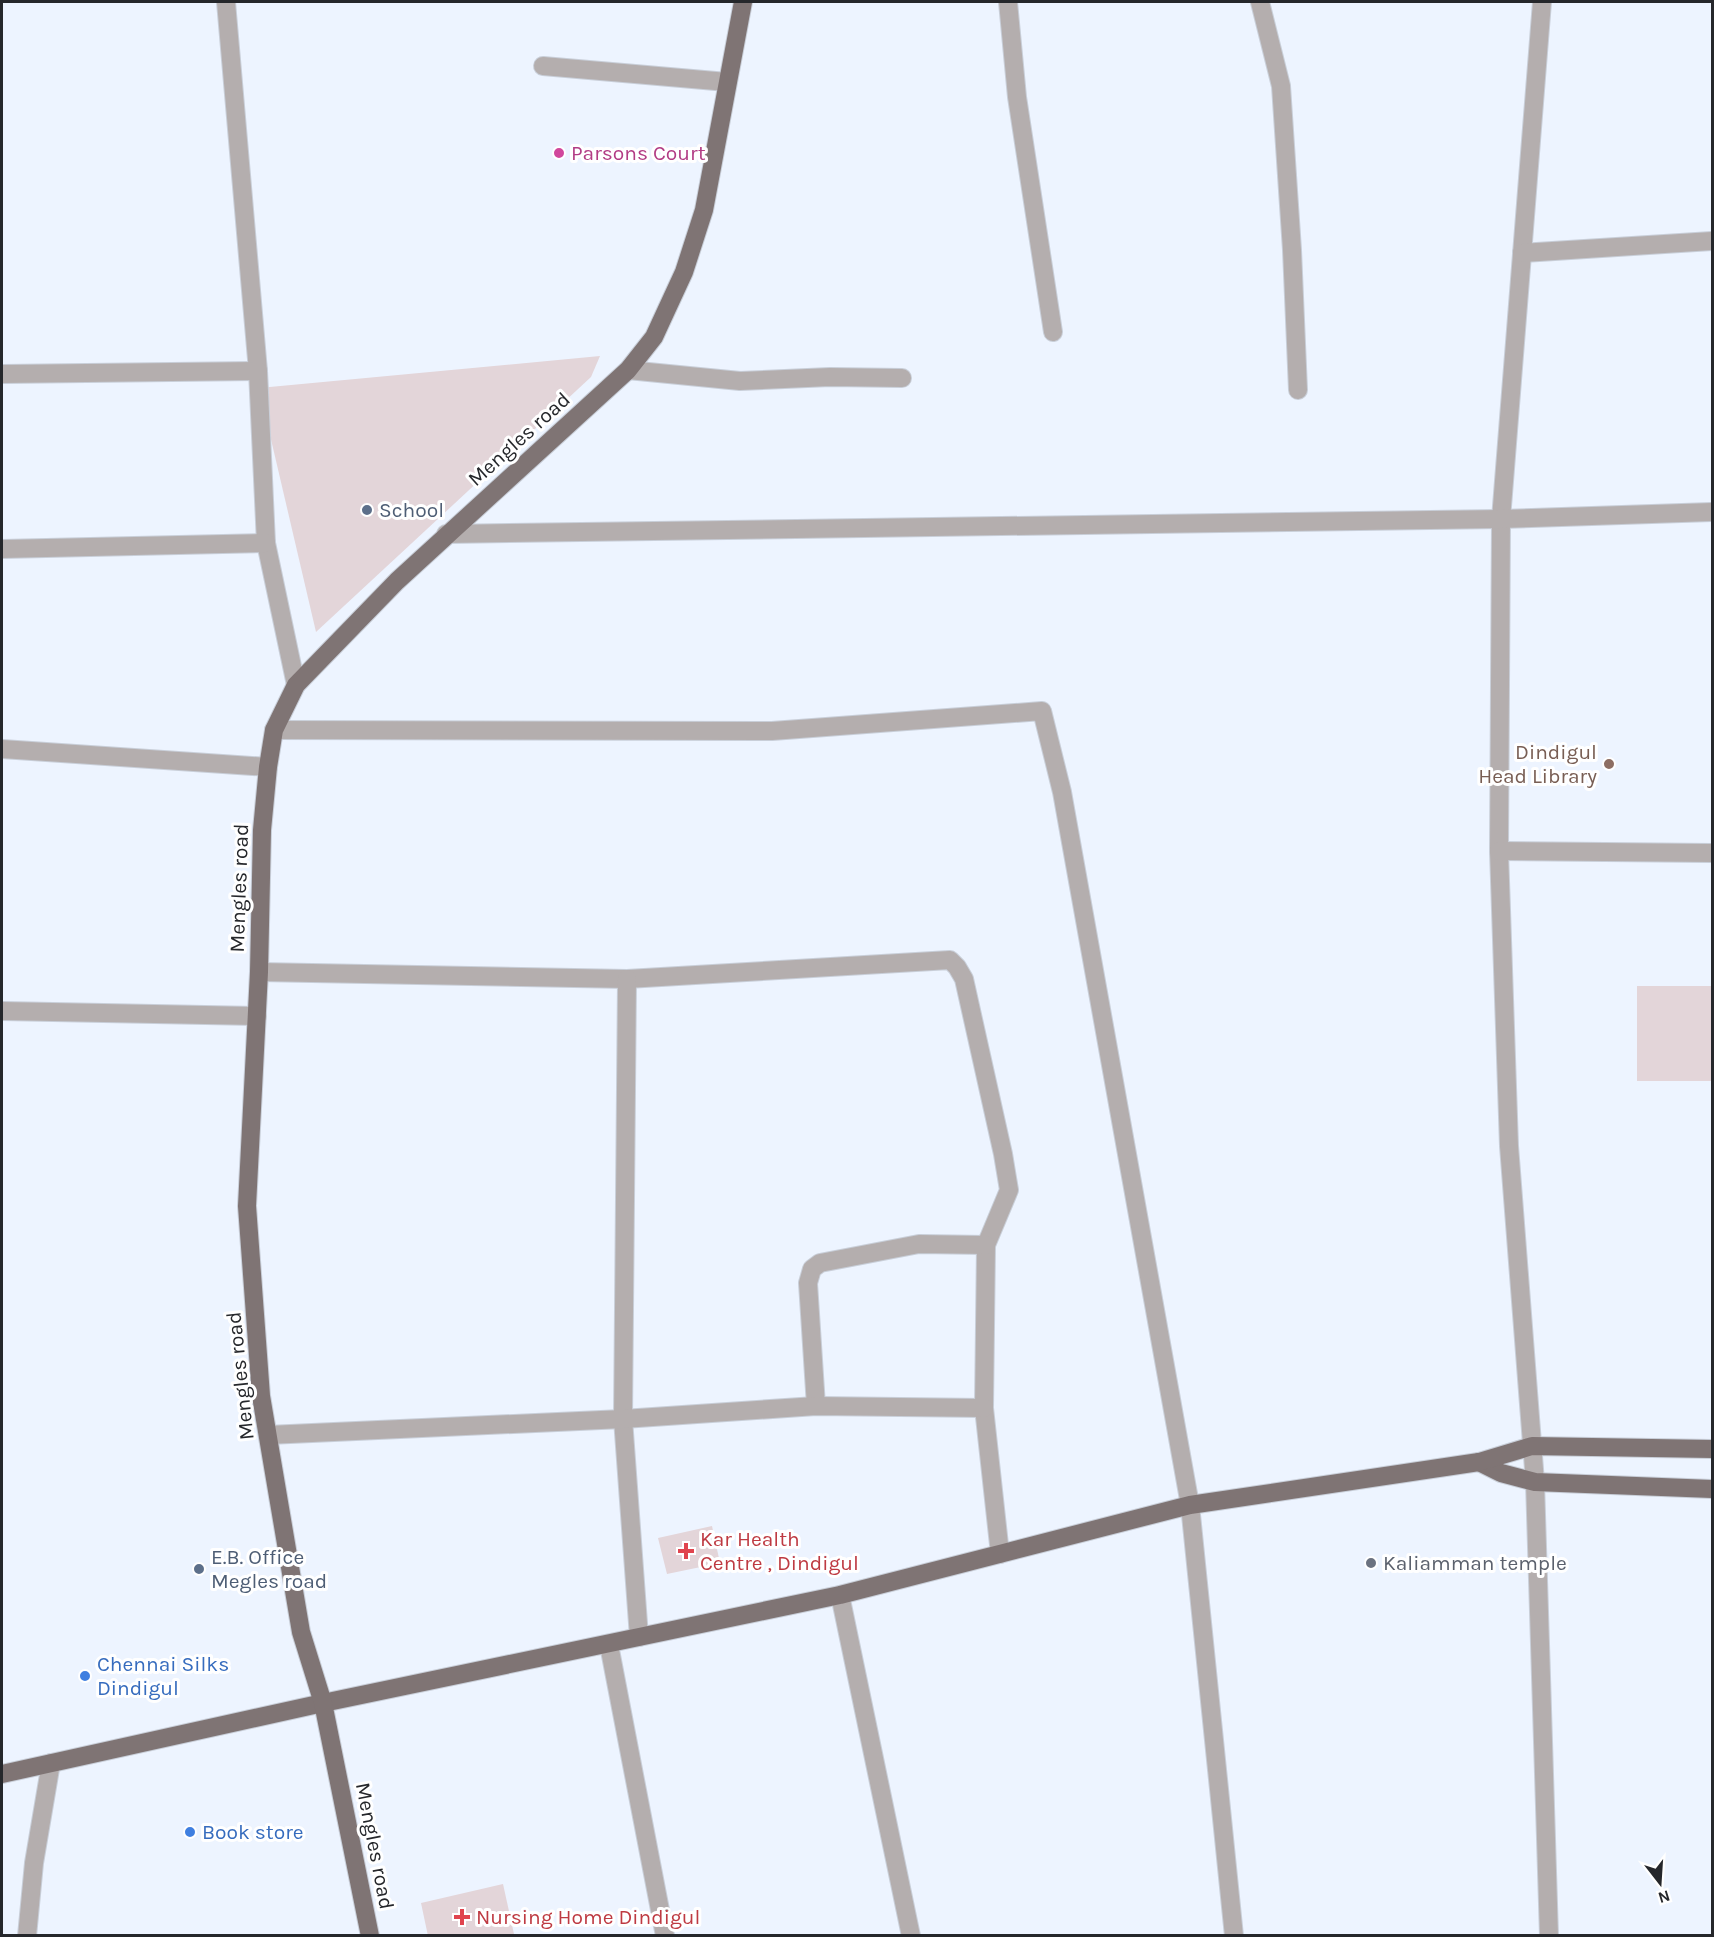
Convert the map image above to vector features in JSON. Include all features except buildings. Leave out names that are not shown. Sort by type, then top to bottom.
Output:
[{"type":"main road","name":"Mengles road","points":[[370,1935],[323,1702],[301,1632],[261,1396],[248,1206],[259,972],[262,830],[274,730],[296,685],[446,534],[628,369],[654,337],[684,272],[704,210],[743,2]]},
{"type":"main road","points":[[2,1774],[323,1702],[609,1645],[840,1595],[1190,1505],[1479,1462],[1532,1446],[1713,1449]]},
{"type":"main road","points":[[1479,1462],[1501,1473],[1535,1482],[1713,1489]]},
{"type":"street","points":[[226,2],[258,371],[266,543],[296,685]]},
{"type":"street","points":[[1008,2],[1017,97],[1053,332]]},
{"type":"street","points":[[1260,2],[1281,86],[1292,250],[1298,390]]},
{"type":"street","points":[[1542,2],[1501,519],[1499,851],[1509,1146],[1535,1482],[1549,1935]]},
{"type":"street","points":[[543,66],[727,82]]},
{"type":"street","points":[[1522,253],[1713,241]]},
{"type":"street","points":[[628,369],[740,381],[830,377],[902,378]]},
{"type":"street","points":[[2,374],[258,371]]},
{"type":"street","points":[[446,534],[1501,519],[1713,512]]},
{"type":"street","points":[[2,549],[266,543]]},
{"type":"street","points":[[274,730],[772,731],[1042,711],[1062,792],[1190,1505],[1234,1935]]},
{"type":"street","points":[[2,749],[268,767]]},
{"type":"street","points":[[1499,851],[1713,853]]},
{"type":"street","points":[[259,972],[627,979],[950,960],[964,979],[1003,1154],[1009,1191],[986,1245],[984,1408],[1000,1554]]},
{"type":"street","points":[[627,979],[622,1419],[639,1637]]},
{"type":"street","points":[[2,1011],[257,1016]]},
{"type":"street","points":[[816,1406],[808,1283],[812,1269],[820,1263],[919,1244],[986,1245]]},
{"type":"street","points":[[268,1435],[622,1419],[816,1406],[984,1408]]},
{"type":"street","points":[[840,1595],[911,1935]]},
{"type":"street","points":[[609,1645],[665,1935]]},
{"type":"street","points":[[27,1935],[34,1863],[51,1763]]},
{"type":"place","name":"Parsons Court","points":[[559,153]]},
{"type":"place","name":"School","points":[[367,510]]},
{"type":"place","name":"Dindigul Head Library","points":[[1609,764]]},
{"type":"place","name":"Kar Health Centre , Dindigul","points":[[686,1551]]},
{"type":"place","name":"Kaliamman temple","points":[[1371,1563]]},
{"type":"place","name":"E.B. Office Megles road","points":[[199,1569]]},
{"type":"place","name":"Chennai Silks Dindigul","points":[[85,1676]]},
{"type":"place","name":"Book store","points":[[190,1832]]},
{"type":"place","name":"Nursing Home Dindigul","points":[[462,1917]]}]
